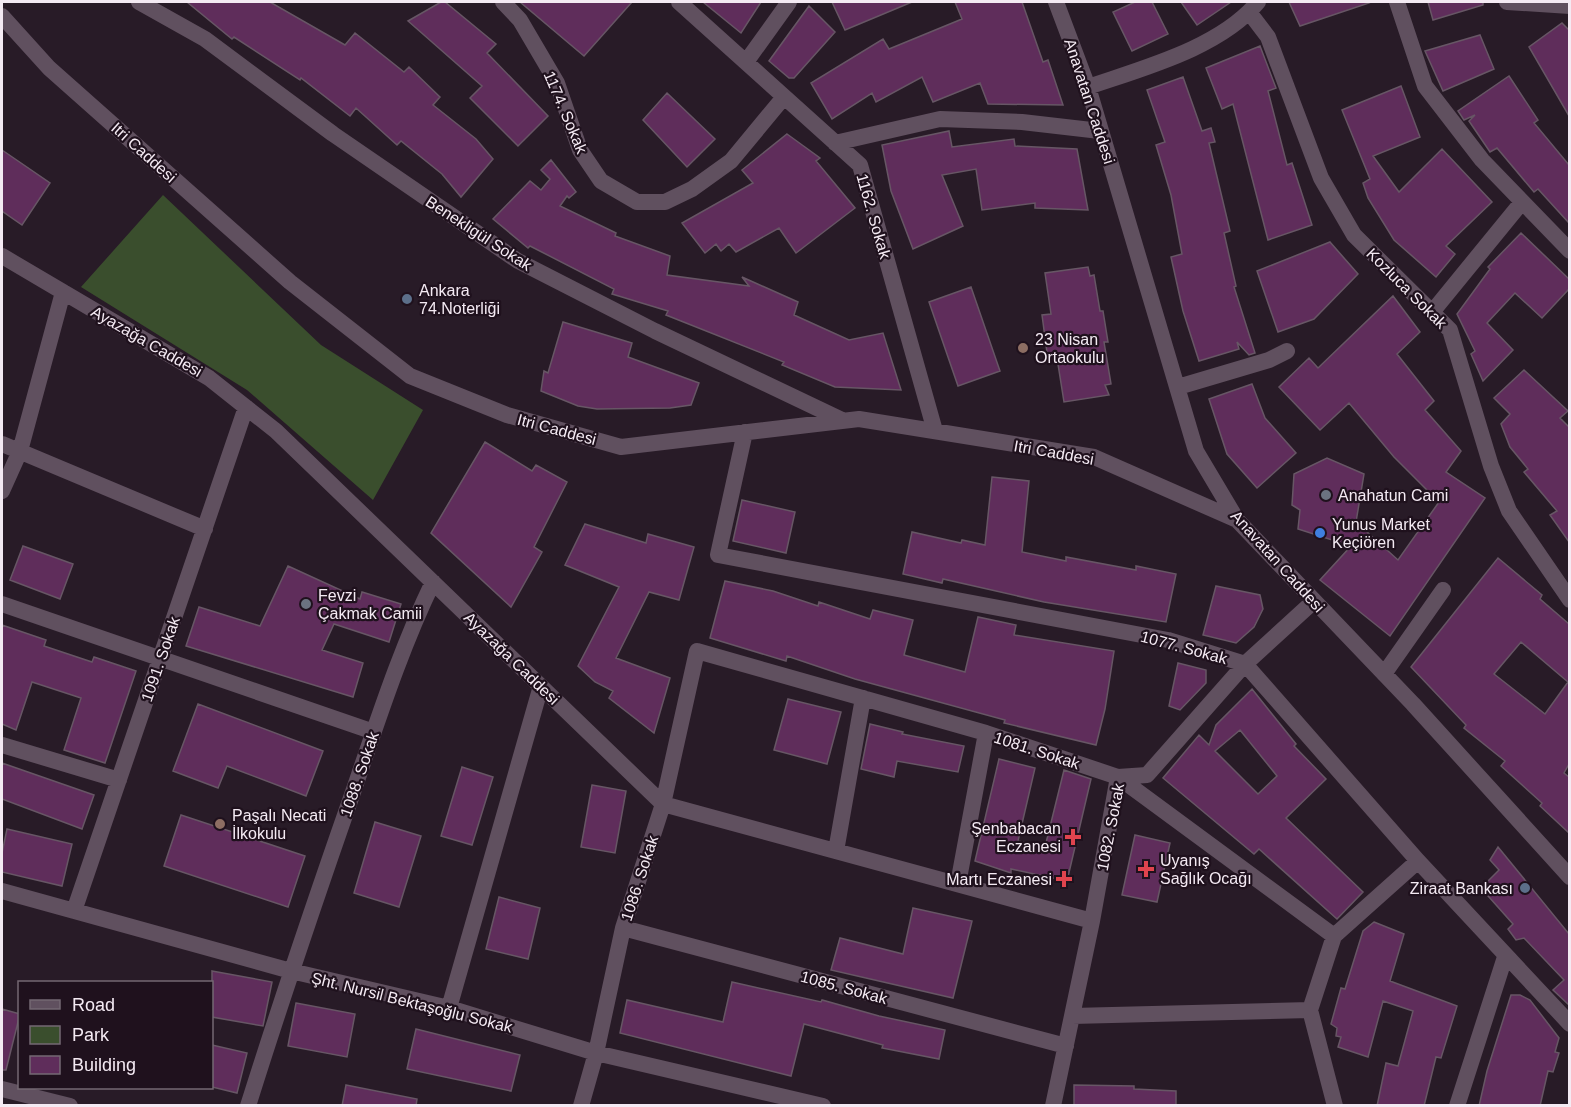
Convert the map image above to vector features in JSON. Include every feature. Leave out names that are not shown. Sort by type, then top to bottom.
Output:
[{"type":"street","name":"Benekligül Sokak","points":[[139,2],[205,39],[333,134],[518,261],[655,331],[843,421]]},
{"type":"street","name":"1174. Sokak","points":[[503,2],[520,20],[557,83],[580,150],[601,181],[637,202],[665,202],[692,189],[731,161],[784,97]]},
{"type":"street","name":"1162. Sokak","points":[[679,2],[860,165],[935,431]]},
{"type":"street","points":[[746,62],[789,2]]},
{"type":"street","name":"Anavatan Caddesi","points":[[1056,2],[1088,87],[1196,451],[1237,520],[1384,674],[1569,874]]},
{"type":"street","points":[[1398,2],[1425,86],[1482,160],[1569,251]]},
{"type":"street","points":[[1507,2],[1569,6]]},
{"type":"street","points":[[1088,87],[1189,52],[1253,7]]},
{"type":"street","name":"Kozluca Sokak","points":[[1253,7],[1268,37],[1321,178],[1354,235],[1450,330],[1491,466],[1509,512],[1569,600]]},
{"type":"street","name":"Itri Caddesi","points":[[2,16],[49,68],[290,282],[410,376],[507,415],[621,447],[859,419],[1094,458],[1237,520]]},
{"type":"street","points":[[835,143],[940,119],[1022,122],[1100,131]]},
{"type":"street","points":[[1433,311],[1522,202]]},
{"type":"street","name":"Ayazağa Caddesi","points":[[2,256],[209,378],[276,431],[663,804],[1092,921]]},
{"type":"street","points":[[2,491],[20,451],[63,292]]},
{"type":"street","points":[[1178,387],[1269,360],[1287,351]]},
{"type":"street","name":"1091. Sokak","points":[[74,911],[246,407]]},
{"type":"street","name":"1077. Sokak","points":[[745,432],[718,555],[1168,640],[1245,664],[1418,861],[1569,1024]]},
{"type":"street","points":[[2,444],[205,529]]},
{"type":"street","name":"1088. Sokak","points":[[248,1106],[291,971],[374,732],[433,582]]},
{"type":"street","points":[[1384,674],[1443,590]]},
{"type":"street","name":"1082. Sokak","points":[[1053,1106],[1092,921],[1118,777],[1148,775],[1245,664],[1314,601]]},
{"type":"street","points":[[2,603],[160,660],[374,732]]},
{"type":"street","name":"1081. Sokak","points":[[697,651],[986,733],[1118,777],[1334,936]]},
{"type":"street","name":"1086. Sokak","points":[[581,1106],[596,1053],[623,928],[663,804],[697,651]]},
{"type":"street","points":[[449,1008],[541,686]]},
{"type":"street","points":[[836,851],[863,698]]},
{"type":"street","points":[[958,884],[986,733]]},
{"type":"street","points":[[2,745],[119,780]]},
{"type":"street","points":[[1335,1106],[1310,1010],[1334,936],[1418,861]]},
{"type":"street","name":"Şht. Nursil Bektaşoğlu Sokak","points":[[2,891],[291,971],[449,1008],[596,1053],[824,1106]]},
{"type":"street","name":"1085. Sokak","points":[[623,928],[1066,1046]]},
{"type":"street","points":[[1457,1106],[1505,957]]},
{"type":"street","points":[[1072,1016],[1310,1010]]},
{"type":"street","points":[[2,1089],[70,1106]]},
{"type":"green space","points":[[163,195],[321,345],[423,410],[373,500],[247,390],[81,287]]},
{"type":"building","points":[[187,2],[270,2],[345,45],[355,33],[404,72],[409,67],[440,97],[433,105],[476,139],[493,159],[461,197],[442,174],[401,141],[397,145],[356,108],[350,116],[301,78],[300,80],[234,37],[232,39]]},
{"type":"building","points":[[441,2],[445,2],[496,44],[487,53],[548,116],[518,146],[470,98],[482,86],[408,21]]},
{"type":"building","points":[[520,2],[632,2],[584,56]]},
{"type":"building","points":[[703,2],[761,2],[741,33]]},
{"type":"building","points":[[832,2],[912,2],[845,30]]},
{"type":"building","points":[[955,2],[1022,2],[1043,62],[1048,60],[1063,105],[988,104],[980,83],[933,102],[922,77],[876,102],[872,93],[832,119],[811,83],[883,39],[889,49],[962,19]]},
{"type":"building","points":[[1135,2],[1152,2],[1168,34],[1132,51],[1113,12]]},
{"type":"building","points":[[1181,2],[1231,2],[1197,25]]},
{"type":"building","points":[[1289,2],[1368,2],[1369,3],[1300,26]]},
{"type":"building","points":[[1428,2],[1483,2],[1483,5],[1433,20]]},
{"type":"building","points":[[809,6],[835,32],[794,78],[789,78],[769,61]]},
{"type":"building","points":[[1562,23],[1569,30],[1569,116],[1529,47]]},
{"type":"building","points":[[1480,35],[1494,69],[1443,91],[1425,51]]},
{"type":"building","points":[[1260,46],[1276,88],[1268,91],[1287,165],[1292,163],[1312,225],[1268,240],[1233,104],[1222,109],[1206,68]]},
{"type":"building","points":[[1509,76],[1538,120],[1534,123],[1569,165],[1569,223],[1538,189],[1534,192],[1497,148],[1490,152],[1469,121],[1475,115],[1464,120],[1458,111]]},
{"type":"building","points":[[1183,77],[1202,131],[1211,128],[1215,142],[1209,143],[1230,231],[1224,233],[1236,286],[1234,287],[1255,353],[1249,355],[1237,342],[1239,349],[1199,361],[1183,311],[1171,257],[1182,254],[1171,195],[1156,145],[1165,142],[1147,90]]},
{"type":"building","points":[[1401,86],[1420,137],[1373,156],[1399,192],[1442,149],[1492,202],[1446,246],[1455,254],[1436,277],[1394,240],[1368,198],[1363,183],[1370,179],[1342,110]]},
{"type":"building","points":[[667,93],[715,139],[687,167],[643,120]]},
{"type":"building","points":[[949,131],[952,147],[1014,139],[1015,146],[1077,149],[1088,210],[1035,208],[1035,203],[982,210],[976,169],[942,175],[963,226],[913,249],[891,191],[882,145]]},
{"type":"building","points":[[787,134],[820,158],[816,161],[855,208],[796,253],[779,228],[736,252],[729,244],[721,251],[716,244],[705,253],[682,223],[753,183],[742,170]]},
{"type":"building","points":[[2,150],[50,183],[22,225],[2,211]]},
{"type":"building","points":[[551,160],[576,192],[569,198],[567,196],[560,206],[616,233],[615,236],[670,256],[667,275],[749,286],[742,277],[798,302],[794,315],[849,340],[883,333],[901,390],[835,387],[782,365],[784,362],[666,315],[668,311],[612,294],[614,289],[530,246],[528,248],[493,219],[530,181],[541,190],[550,179],[541,170]]},
{"type":"building","points":[[1521,233],[1569,279],[1569,289],[1542,318],[1515,293],[1487,323],[1513,350],[1483,381],[1471,354],[1475,351],[1457,314],[1490,269],[1488,267]]},
{"type":"building","points":[[1330,242],[1358,274],[1314,319],[1278,332],[1257,271]]},
{"type":"building","points":[[1088,267],[1090,276],[1094,275],[1100,311],[1103,311],[1108,342],[1104,342],[1111,384],[1105,385],[1109,395],[1064,402],[1057,358],[1048,360],[1042,315],[1051,314],[1045,273]]},
{"type":"building","points":[[971,287],[1000,371],[958,386],[929,302]]},
{"type":"building","points":[[1393,296],[1420,332],[1397,354],[1434,401],[1425,410],[1461,451],[1446,472],[1485,498],[1390,636],[1320,580],[1351,546],[1298,529],[1300,510],[1292,505],[1294,474],[1327,458],[1364,474],[1356,522],[1398,560],[1439,502],[1394,457],[1349,403],[1320,430],[1279,387],[1309,358],[1318,368]]},
{"type":"building","points":[[563,322],[632,343],[628,357],[699,383],[691,405],[670,408],[597,409],[578,406],[541,391],[544,371],[548,373]]},
{"type":"building","points":[[1524,370],[1568,411],[1560,418],[1569,427],[1569,542],[1550,515],[1557,511],[1524,472],[1528,469],[1510,447],[1501,424],[1510,414],[1494,398]]},
{"type":"building","points":[[1252,384],[1265,418],[1296,453],[1257,488],[1227,454],[1209,399]]},
{"type":"building","points":[[485,442],[532,471],[536,465],[567,482],[534,547],[542,552],[511,607],[431,533]]},
{"type":"building","points":[[992,477],[1029,481],[1022,552],[1066,561],[1066,557],[1136,570],[1136,566],[1176,574],[1166,622],[1044,602],[943,579],[942,583],[903,574],[912,532],[961,543],[962,540],[985,545]]},
{"type":"building","points":[[742,500],[795,512],[786,553],[733,541]]},
{"type":"building","points":[[585,524],[646,543],[648,534],[694,547],[679,600],[649,592],[616,658],[670,678],[654,733],[609,698],[613,691],[595,682],[578,666],[619,587],[565,565]]},
{"type":"building","points":[[23,546],[73,564],[60,599],[10,580]]},
{"type":"building","points":[[1498,558],[1542,595],[1540,599],[1569,624],[1569,764],[1564,773],[1569,777],[1569,833],[1540,806],[1542,803],[1501,766],[1505,761],[1464,728],[1466,725],[1411,667]],"holes":[[[1521,642],[1568,682],[1545,714],[1494,674]]]},
{"type":"building","points":[[288,566],[360,599],[362,592],[401,604],[389,642],[334,624],[322,650],[363,663],[353,697],[186,646],[199,607],[260,626]]},
{"type":"building","points":[[725,581],[773,591],[818,606],[819,602],[870,619],[873,610],[913,620],[904,655],[965,672],[978,617],[1016,625],[1014,635],[1114,651],[1105,709],[1096,745],[1004,723],[1005,720],[855,679],[787,656],[786,661],[710,638]]},
{"type":"building","points":[[1216,586],[1260,595],[1263,609],[1254,627],[1236,643],[1203,635]]},
{"type":"building","points":[[2,625],[46,640],[44,646],[92,662],[94,657],[136,671],[105,763],[64,750],[81,698],[32,682],[16,730],[2,724]]},
{"type":"building","points":[[1178,663],[1206,670],[1206,683],[1180,710],[1169,706]]},
{"type":"building","points":[[1252,689],[1296,744],[1294,746],[1326,779],[1286,818],[1363,892],[1337,919],[1259,849],[1254,854],[1163,778],[1199,735],[1209,745],[1216,725]],"holes":[[[1240,730],[1277,776],[1258,794],[1215,751]]]},
{"type":"building","points":[[788,699],[841,712],[827,764],[774,750]]},
{"type":"building","points":[[198,704],[323,751],[306,796],[227,766],[218,788],[173,771]]},
{"type":"building","points":[[870,724],[903,732],[902,734],[964,746],[958,772],[897,761],[894,777],[861,769]]},
{"type":"building","points":[[999,759],[1035,768],[1018,841],[1045,847],[1064,770],[1091,779],[1067,881],[1011,869],[1011,873],[975,861]]},
{"type":"building","points":[[2,763],[94,795],[82,829],[2,799]]},
{"type":"building","points":[[462,767],[493,777],[472,845],[441,836]]},
{"type":"building","points":[[592,785],[626,791],[615,853],[581,847]]},
{"type":"building","points":[[181,815],[305,856],[288,907],[164,866]]},
{"type":"building","points":[[375,822],[421,836],[399,907],[354,893]]},
{"type":"building","points":[[7,829],[72,844],[62,886],[2,872],[2,853]]},
{"type":"building","name":"Uyanış Sağlık Ocağı","points":[[1135,835],[1170,843],[1157,902],[1122,895]]},
{"type":"building","points":[[1498,847],[1569,934],[1569,1005],[1553,990],[1564,980],[1524,938],[1516,940],[1508,929],[1513,924],[1481,888],[1499,870],[1490,860]]},
{"type":"building","points":[[499,897],[540,908],[528,959],[486,949]]},
{"type":"building","points":[[913,908],[972,921],[953,998],[831,970],[840,938],[903,954]]},
{"type":"building","points":[[1374,922],[1404,934],[1390,981],[1457,1006],[1441,1058],[1436,1057],[1424,1106],[1377,1106],[1386,1063],[1398,1066],[1413,1011],[1383,1001],[1368,1057],[1338,1047],[1341,1037],[1336,1036],[1337,1028],[1331,1024],[1341,988],[1345,989],[1363,931]]},
{"type":"building","points":[[212,971],[272,982],[263,1026],[213,1017]]},
{"type":"building","points":[[732,982],[821,1002],[822,1000],[879,1016],[945,1030],[939,1059],[882,1048],[883,1045],[804,1024],[791,1076],[620,1033],[627,1000],[723,1022]]},
{"type":"building","points":[[1511,995],[1520,995],[1530,1000],[1559,1038],[1555,1052],[1559,1053],[1553,1072],[1548,1071],[1540,1106],[1479,1106],[1487,1071]]},
{"type":"building","points":[[296,1003],[355,1014],[347,1057],[288,1046]]},
{"type":"building","points":[[2,1009],[18,1013],[18,1022],[6,1070],[2,1070]]},
{"type":"building","points":[[416,1029],[520,1055],[511,1091],[407,1069]]},
{"type":"building","points":[[213,1045],[247,1053],[237,1093],[213,1087]]},
{"type":"building","points":[[346,1085],[417,1099],[416,1106],[342,1106]]},
{"type":"building","points":[[1074,1085],[1134,1086],[1134,1089],[1176,1091],[1176,1106],[1074,1106]]},
{"type":"place","name":"Ankara 74.Noterliği","points":[[407,299]]},
{"type":"place","name":"23 Nisan Ortaokulu","points":[[1023,348]]},
{"type":"place","name":"Anahatun Cami","points":[[1326,495]]},
{"type":"place","name":"Yunus Market Keçiören","points":[[1320,533]]},
{"type":"place","name":"Fevzi Çakmak Camii","points":[[306,604]]},
{"type":"place","name":"Paşalı Necati İlkokulu","points":[[220,824]]},
{"type":"place","name":"Şenbabacan Eczanesi","points":[[1073,837]]},
{"type":"place","name":"Uyanış Sağlık Ocağı","points":[[1146,869]]},
{"type":"place","name":"Martı Eczanesi","points":[[1064,879]]},
{"type":"place","name":"Ziraat Bankası","points":[[1525,888]]}]
